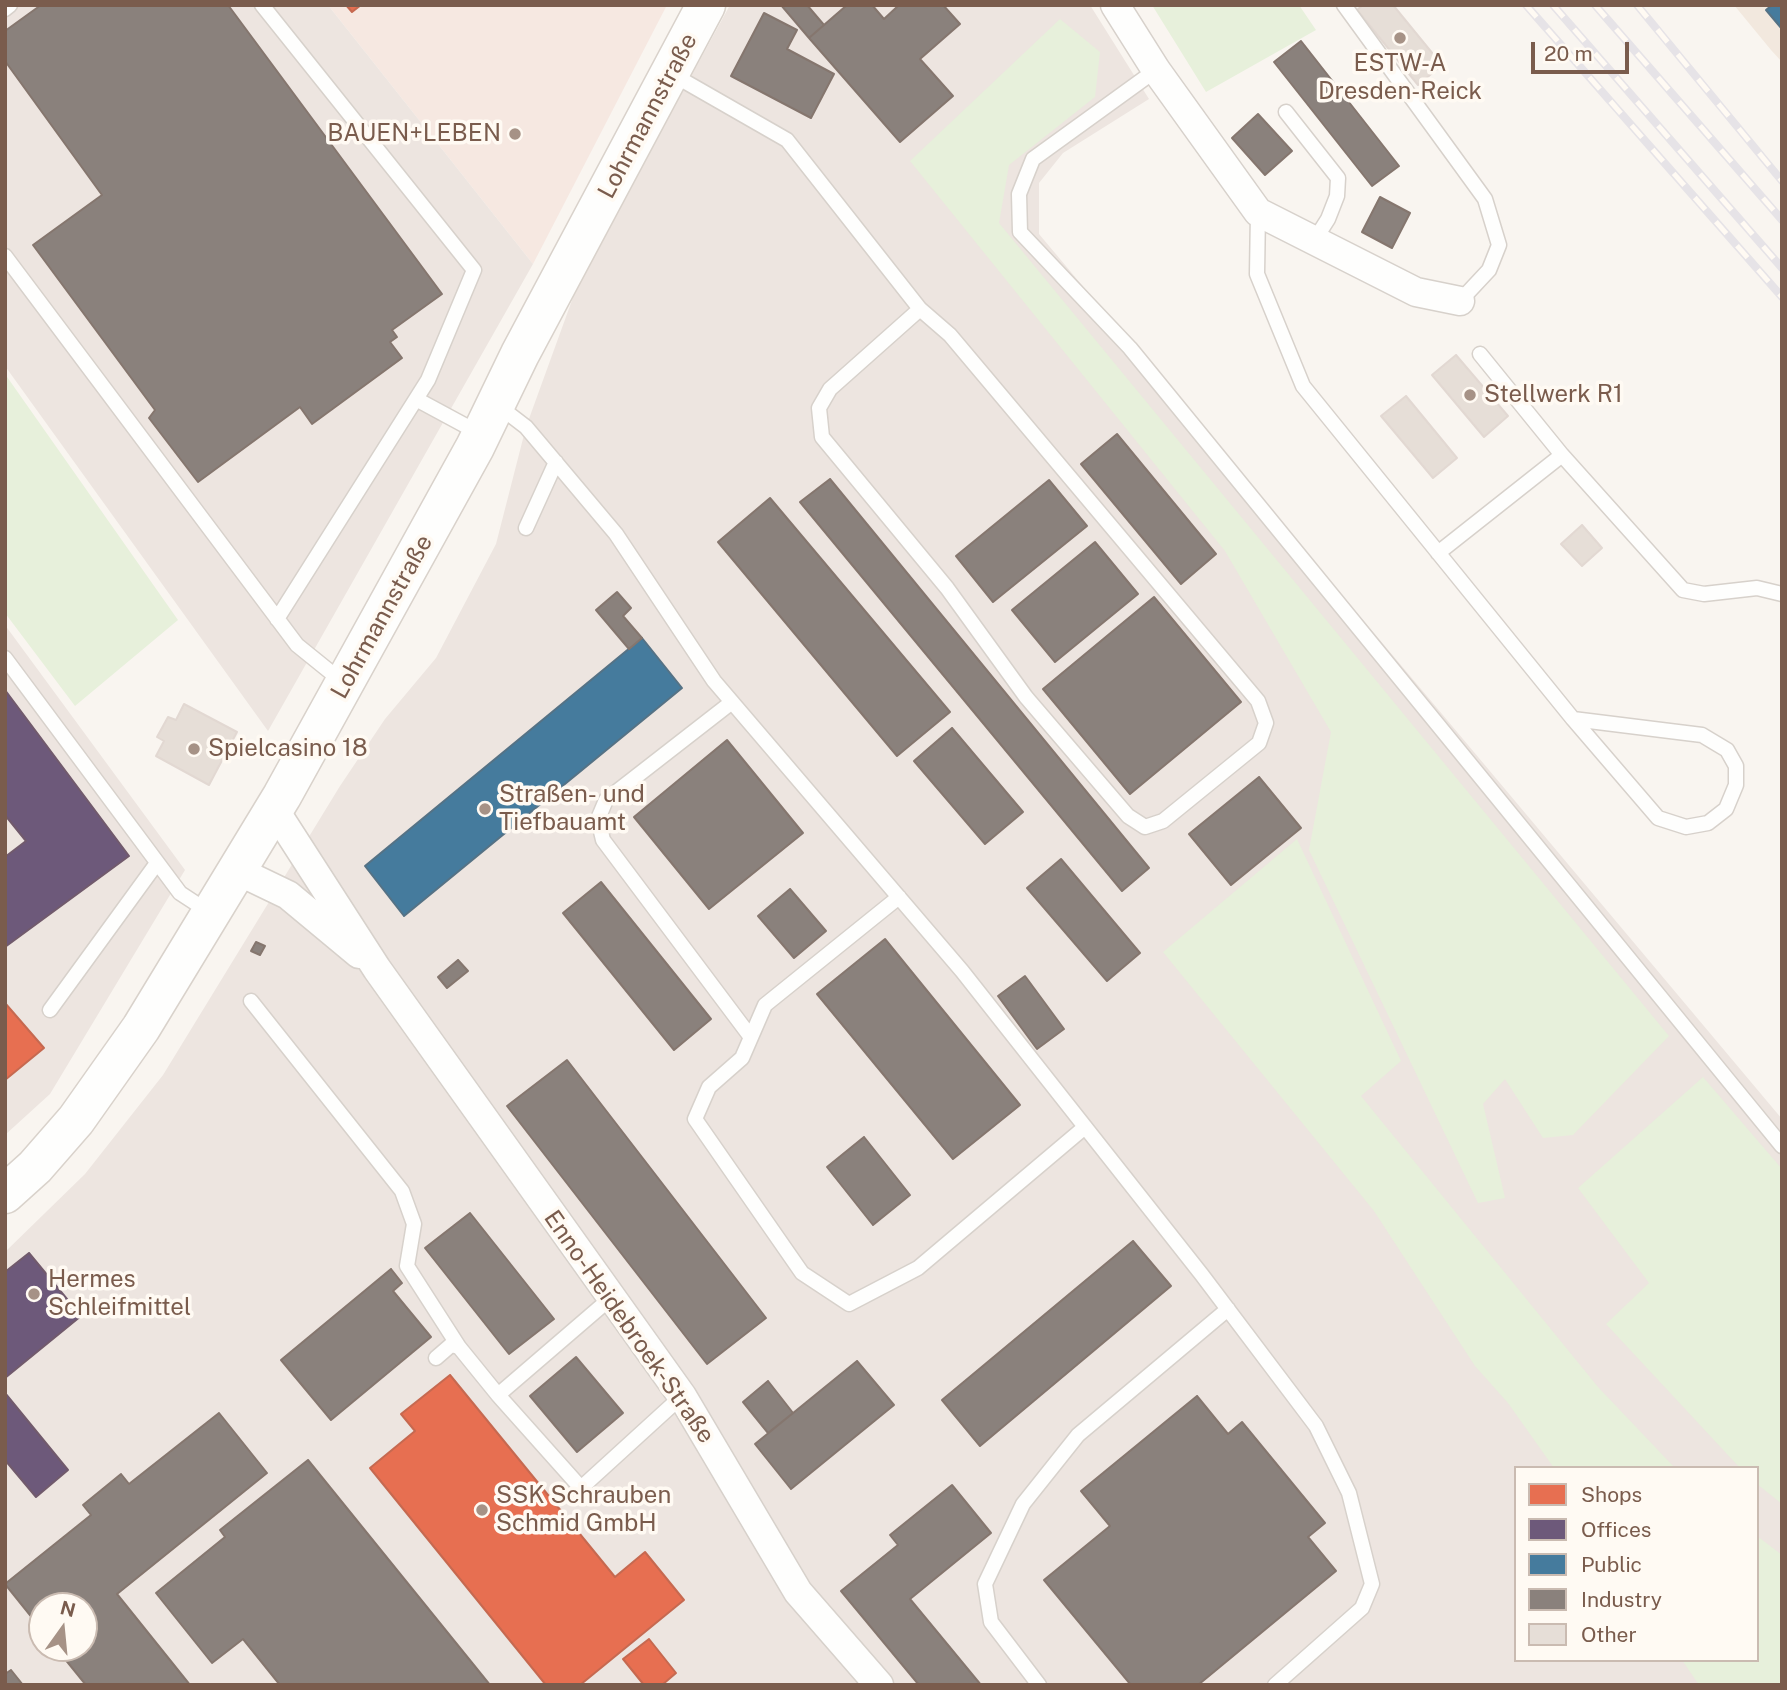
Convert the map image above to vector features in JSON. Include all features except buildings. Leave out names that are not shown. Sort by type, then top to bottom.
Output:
[{"type":"street","name":"Lohrmannstraße","points":[[5,1194],[35,1167],[76,1120],[141,1028],[274,809],[345,684],[488,419],[706,5]]},
{"type":"street","points":[[1115,5],[1156,70],[1258,212],[1416,292],[1460,301]]},
{"type":"street","name":"Enno-Heidebroek-Straße","points":[[274,809],[377,969],[682,1396],[798,1592],[879,1685]]},
{"type":"street","name":"Enno-Heidebroek-Straße","points":[[236,870],[288,895],[377,969]]},
{"type":"lane","points":[[5,9],[9,5]]},
{"type":"lane","points":[[262,5],[474,270],[428,380],[277,619]]},
{"type":"lane","points":[[1344,5],[1485,199],[1499,245],[1489,270],[1460,301]]},
{"type":"lane","points":[[1156,70],[1033,159],[1019,194],[1020,232],[1130,348],[1782,1146]]},
{"type":"lane","points":[[670,73],[787,140],[920,309],[950,335],[1258,701],[1266,723],[1259,743],[1163,821],[1145,827],[1128,816],[1026,696],[947,588],[822,437],[820,408],[830,388],[920,309]]},
{"type":"lane","points":[[1286,112],[1338,178],[1337,196],[1328,219],[1314,241]]},
{"type":"lane","points":[[1258,212],[1257,274],[1303,386],[1573,719],[1658,818],[1686,827],[1708,823],[1726,809],[1736,785],[1736,766],[1727,750],[1702,735],[1573,719]]},
{"type":"lane","points":[[5,256],[297,645],[345,684]]},
{"type":"lane","points":[[1480,354],[1562,455],[1683,590],[1704,594],[1757,587],[1782,594]]},
{"type":"lane","points":[[416,398],[526,428],[556,462],[616,534],[714,681],[962,971],[1317,1426],[1349,1493],[1372,1584],[1362,1608],[1275,1685]]},
{"type":"lane","points":[[1438,553],[1562,455]]},
{"type":"lane","points":[[526,528],[556,462]]},
{"type":"lane","points":[[5,657],[180,893],[211,914]]},
{"type":"lane","points":[[732,702],[606,800],[598,819],[603,840],[750,1036]]},
{"type":"lane","points":[[50,1010],[157,863]]},
{"type":"lane","points":[[899,898],[765,1005],[742,1058],[709,1087],[695,1119],[802,1273],[849,1304],[918,1268],[1085,1127]]},
{"type":"lane","points":[[251,1001],[401,1191],[414,1224],[407,1266],[459,1347],[581,1488],[682,1396]]},
{"type":"lane","points":[[498,1395],[612,1297]]},
{"type":"lane","points":[[1039,1685],[991,1622],[985,1584],[1023,1504],[1078,1435],[1228,1309]]},
{"type":"lane","points":[[436,1358],[451,1345],[459,1347]]},
{"type":"shaded area","points":[[5,5],[328,5],[533,264],[268,731],[5,366]]},
{"type":"shaded area","name":"BAUEN+LEBEN","points":[[328,5],[667,5],[533,264]]},
{"type":"shaded area","points":[[730,5],[1090,5],[1149,99],[1063,153],[1039,183],[1039,234],[1782,1119],[1782,1685],[5,1685],[5,1252],[85,1174],[163,1075],[340,786],[385,719],[436,658],[496,544],[526,427],[579,281]]},
{"type":"shaded area","points":[[1734,5],[1782,5],[1782,62],[1771,50]]},
{"type":"shaded area","points":[[5,625],[185,870],[50,1094],[5,1135]]},
{"type":"green space","points":[[1152,5],[1299,5],[1316,30],[1206,92]]},
{"type":"green space","points":[[1060,19],[1100,52],[1095,97],[1009,165],[999,223],[1669,1036],[1573,1135],[1543,1138],[1505,1079],[1483,1104],[1505,1198],[1478,1203],[1309,850],[1331,732],[1225,551],[910,161]]},
{"type":"green space","points":[[5,374],[178,620],[75,706],[5,613]]},
{"type":"green space","points":[[1297,839],[1401,1061],[1361,1096],[1598,1387],[1673,1466],[1553,1466],[1508,1403],[1475,1366],[1374,1211],[1163,952]]},
{"type":"green space","points":[[1703,1077],[1782,1169],[1782,1504],[1759,1486],[1759,1466],[1738,1466],[1606,1324],[1649,1283],[1578,1188]]},
{"type":"green space","points":[[1759,1538],[1782,1555],[1782,1685],[1699,1685],[1683,1662],[1759,1662]]},
{"type":"railway","points":[[1526,5],[1782,297]]},
{"type":"railway","points":[[1553,5],[1782,268]]},
{"type":"railway","points":[[1595,5],[1782,220]]},
{"type":"railway","points":[[1637,5],[1782,181]]},
{"type":"place","name":"ESTW-A Dresden-Reick","points":[[1400,38]]},
{"type":"place","name":"BAUEN+LEBEN","points":[[515,134]]},
{"type":"place","name":"Stellwerk R1","points":[[1470,395]]},
{"type":"place","name":"Spielcasino 18","points":[[194,749]]},
{"type":"place","name":"Straßen- und Tiefbauamt","points":[[485,809]]},
{"type":"place","name":"Hermes Schleifmittel","points":[[34,1294]]},
{"type":"place","name":"SSK Schrauben Schmid GmbH","points":[[482,1510]]}]
